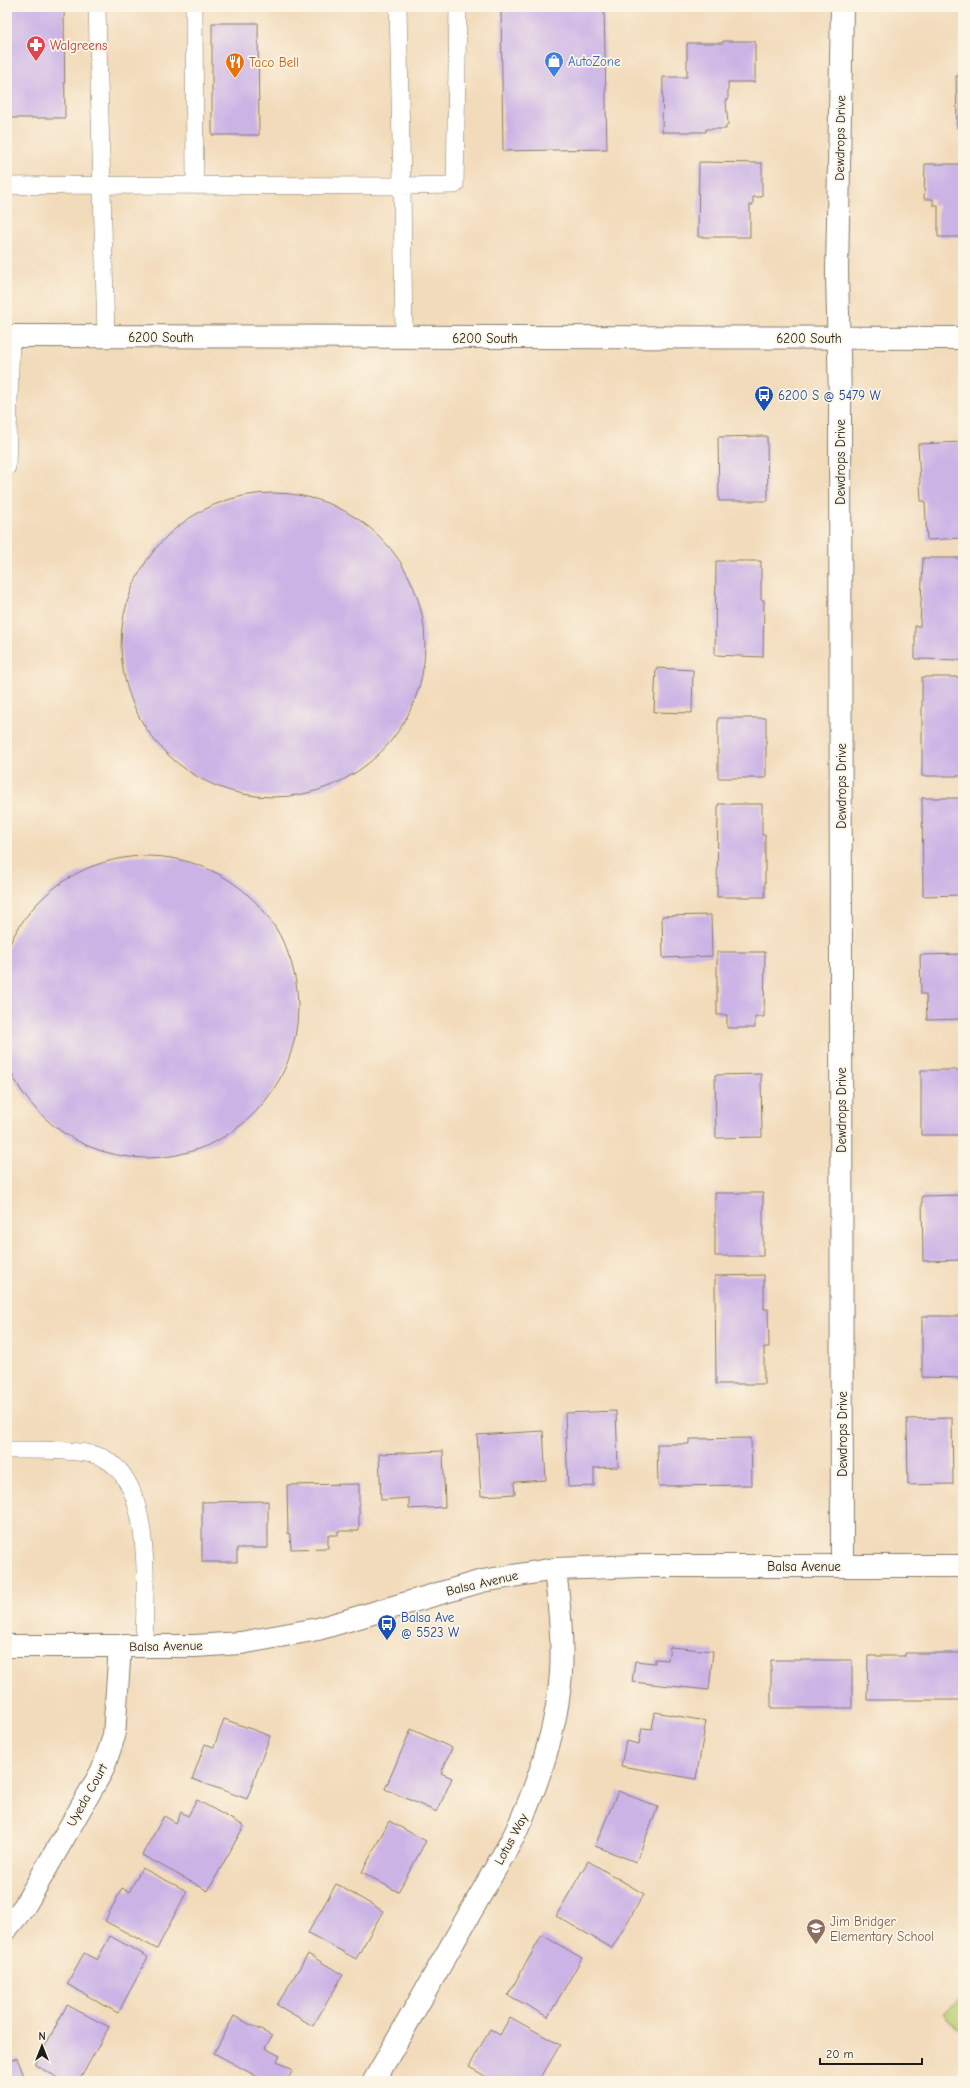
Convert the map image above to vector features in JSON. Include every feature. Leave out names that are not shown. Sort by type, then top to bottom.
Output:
[{"type":"street","name":"Dewdrops Drive","points":[[842,7],[837,272],[839,338],[842,1566]]},
{"type":"street","name":"6200 South","points":[[9,336],[963,338]]},
{"type":"street","name":"Balsa Avenue","points":[[7,1646],[144,1646],[226,1644],[279,1637],[357,1619],[446,1590],[482,1581],[555,1569],[640,1566],[963,1566]]},
{"type":"street","name":"Lotus Way","points":[[374,2081],[514,1836],[531,1799],[549,1742],[561,1673],[560,1615],[555,1569]]},
{"type":"street","name":"Uyeda Court","points":[[7,1928],[24,1907],[103,1769],[114,1736],[120,1646]]},
{"type":"lane","points":[[97,7],[106,336]]},
{"type":"lane","points":[[194,7],[195,185]]},
{"type":"lane","points":[[398,7],[404,338]]},
{"type":"lane","points":[[7,186],[455,185],[458,7]]},
{"type":"lane","points":[[7,467],[9,336]]},
{"type":"lane","points":[[7,1450],[40,1450],[92,1454],[109,1462],[122,1472],[130,1486],[139,1511],[144,1536],[144,1646]]},
{"type":"green space","points":[[963,1996],[963,2035],[944,2013]]},
{"type":"building","name":"Walgreens","points":[[7,7],[64,7],[65,118],[7,118]]},
{"type":"building","name":"AutoZone","points":[[501,7],[604,7],[607,149],[503,151]]},
{"type":"building","name":"Taco Bell","points":[[212,23],[258,23],[259,135],[212,135]]},
{"type":"building","points":[[723,41],[755,41],[755,82],[728,82],[728,100],[726,100],[728,125],[726,125],[726,129],[706,129],[706,132],[662,132],[663,77],[687,77],[687,43],[723,43]]},
{"type":"building","points":[[956,76],[963,76],[963,128],[957,128]]},
{"type":"building","points":[[699,162],[762,163],[762,197],[753,197],[753,205],[750,205],[750,237],[698,237]]},
{"type":"building","points":[[925,164],[963,164],[963,237],[938,237],[938,205],[933,205],[933,199],[924,199]]},
{"type":"building","points":[[767,436],[768,501],[719,501],[718,437]]},
{"type":"building","points":[[963,442],[963,538],[927,540],[925,501],[921,501],[918,444]]},
{"type":"building","points":[[273,493],[303,496],[331,504],[358,519],[381,537],[399,560],[414,587],[422,615],[425,645],[422,675],[414,703],[399,730],[381,753],[358,771],[331,786],[303,794],[273,797],[243,794],[215,786],[188,771],[165,753],[147,730],[132,703],[124,675],[121,645],[124,615],[132,587],[147,560],[165,537],[188,519],[215,504],[243,496]]},
{"type":"building","points":[[923,558],[963,558],[963,660],[915,659],[915,626],[920,626]]},
{"type":"building","points":[[716,561],[761,561],[761,600],[764,600],[763,657],[715,655]]},
{"type":"building","points":[[656,668],[693,670],[692,713],[654,712]]},
{"type":"building","points":[[922,677],[963,677],[963,776],[922,776]]},
{"type":"building","points":[[718,718],[766,718],[766,778],[718,778]]},
{"type":"building","points":[[922,798],[963,798],[963,895],[923,896]]},
{"type":"building","points":[[718,804],[762,804],[762,835],[765,835],[765,897],[717,897]]},
{"type":"building","points":[[147,856],[176,859],[205,868],[231,882],[254,900],[272,923],[286,949],[295,978],[298,1007],[295,1036],[286,1065],[272,1091],[254,1114],[231,1132],[205,1146],[176,1155],[147,1158],[118,1155],[89,1146],[63,1132],[40,1114],[22,1091],[8,1065],[-1,1036],[-4,1007],[-1,978],[8,949],[22,923],[40,900],[63,882],[89,868],[118,859]]},
{"type":"building","points":[[711,915],[712,956],[663,958],[662,916]]},
{"type":"building","points":[[717,952],[765,952],[764,1017],[755,1017],[755,1028],[727,1028],[727,1015],[717,1015]]},
{"type":"building","points":[[963,954],[963,1019],[927,1020],[926,994],[921,994],[920,955]]},
{"type":"building","points":[[921,1070],[963,1070],[963,1135],[921,1135]]},
{"type":"building","points":[[761,1074],[762,1137],[716,1138],[715,1075]]},
{"type":"building","points":[[715,1193],[763,1193],[763,1256],[715,1256]]},
{"type":"building","points":[[963,1195],[963,1260],[923,1261],[922,1196]]},
{"type":"building","points":[[764,1275],[764,1309],[768,1309],[769,1347],[764,1347],[764,1384],[716,1384],[715,1276]]},
{"type":"building","points":[[922,1316],[963,1316],[963,1378],[922,1377]]},
{"type":"building","points":[[616,1411],[618,1467],[594,1468],[594,1486],[568,1487],[565,1413]]},
{"type":"building","points":[[952,1418],[953,1484],[908,1485],[907,1419]]},
{"type":"building","points":[[543,1431],[546,1480],[514,1482],[515,1494],[481,1496],[477,1435]]},
{"type":"building","points":[[751,1438],[752,1485],[658,1486],[657,1444],[689,1444],[689,1439]]},
{"type":"building","points":[[443,1451],[445,1507],[409,1509],[409,1498],[381,1500],[379,1454]]},
{"type":"building","points":[[359,1484],[359,1531],[338,1531],[338,1535],[328,1535],[328,1548],[291,1549],[290,1534],[288,1534],[287,1485]]},
{"type":"building","points":[[268,1501],[268,1548],[237,1548],[237,1562],[202,1562],[202,1502]]},
{"type":"building","points":[[670,1647],[713,1651],[709,1690],[632,1682],[635,1661],[655,1663],[655,1659],[668,1660]]},
{"type":"building","points":[[905,1653],[963,1653],[963,1700],[867,1700],[868,1656],[905,1656]]},
{"type":"building","points":[[771,1660],[852,1660],[852,1708],[771,1708]]},
{"type":"building","points":[[655,1712],[706,1721],[696,1779],[621,1766],[626,1741],[639,1744],[642,1728],[652,1729]]},
{"type":"building","points":[[224,1719],[270,1736],[247,1799],[192,1779],[205,1744],[214,1747]]},
{"type":"building","points":[[411,1729],[452,1748],[441,1773],[452,1778],[437,1812],[385,1789]]},
{"type":"building","points":[[618,1791],[658,1807],[636,1862],[595,1846]]},
{"type":"building","points":[[197,1800],[244,1826],[208,1891],[142,1855],[164,1816],[176,1823],[181,1812],[188,1816]]},
{"type":"building","points":[[389,1821],[426,1841],[398,1892],[362,1872]]},
{"type":"building","points":[[588,1861],[644,1894],[612,1948],[556,1916]]},
{"type":"building","points":[[142,1868],[187,1891],[157,1949],[105,1921],[122,1888],[129,1892]]},
{"type":"building","points":[[336,1884],[383,1911],[356,1959],[308,1933]]},
{"type":"building","points":[[542,1935],[582,1958],[548,2017],[508,1995]]},
{"type":"building","points":[[110,1936],[148,1957],[118,2013],[67,1984],[84,1953],[97,1960]]},
{"type":"building","points":[[308,1954],[343,1975],[313,2026],[277,2005]]},
{"type":"building","points":[[67,2005],[109,2027],[79,2081],[64,2081],[35,2065]]},
{"type":"building","points":[[234,2016],[272,2036],[265,2048],[280,2056],[277,2061],[293,2070],[287,2081],[265,2081],[214,2053]]},
{"type":"building","points":[[510,2017],[560,2045],[539,2081],[494,2081],[469,2067],[490,2029],[500,2035]]},
{"type":"building","points":[[17,2058],[26,2081],[7,2081],[7,2062]]},
{"type":"place","name":"Walgreens","points":[[36,62]]},
{"type":"place","name":"AutoZone","points":[[554,78]]},
{"type":"place","name":"Taco Bell","points":[[235,79]]},
{"type":"place","name":"6200 S @ 5479 W","points":[[764,412]]},
{"type":"place","name":"Balsa Ave @ 5523 W","points":[[387,1641]]},
{"type":"place","name":"Jim Bridger Elementary School","points":[[816,1945]]}]
